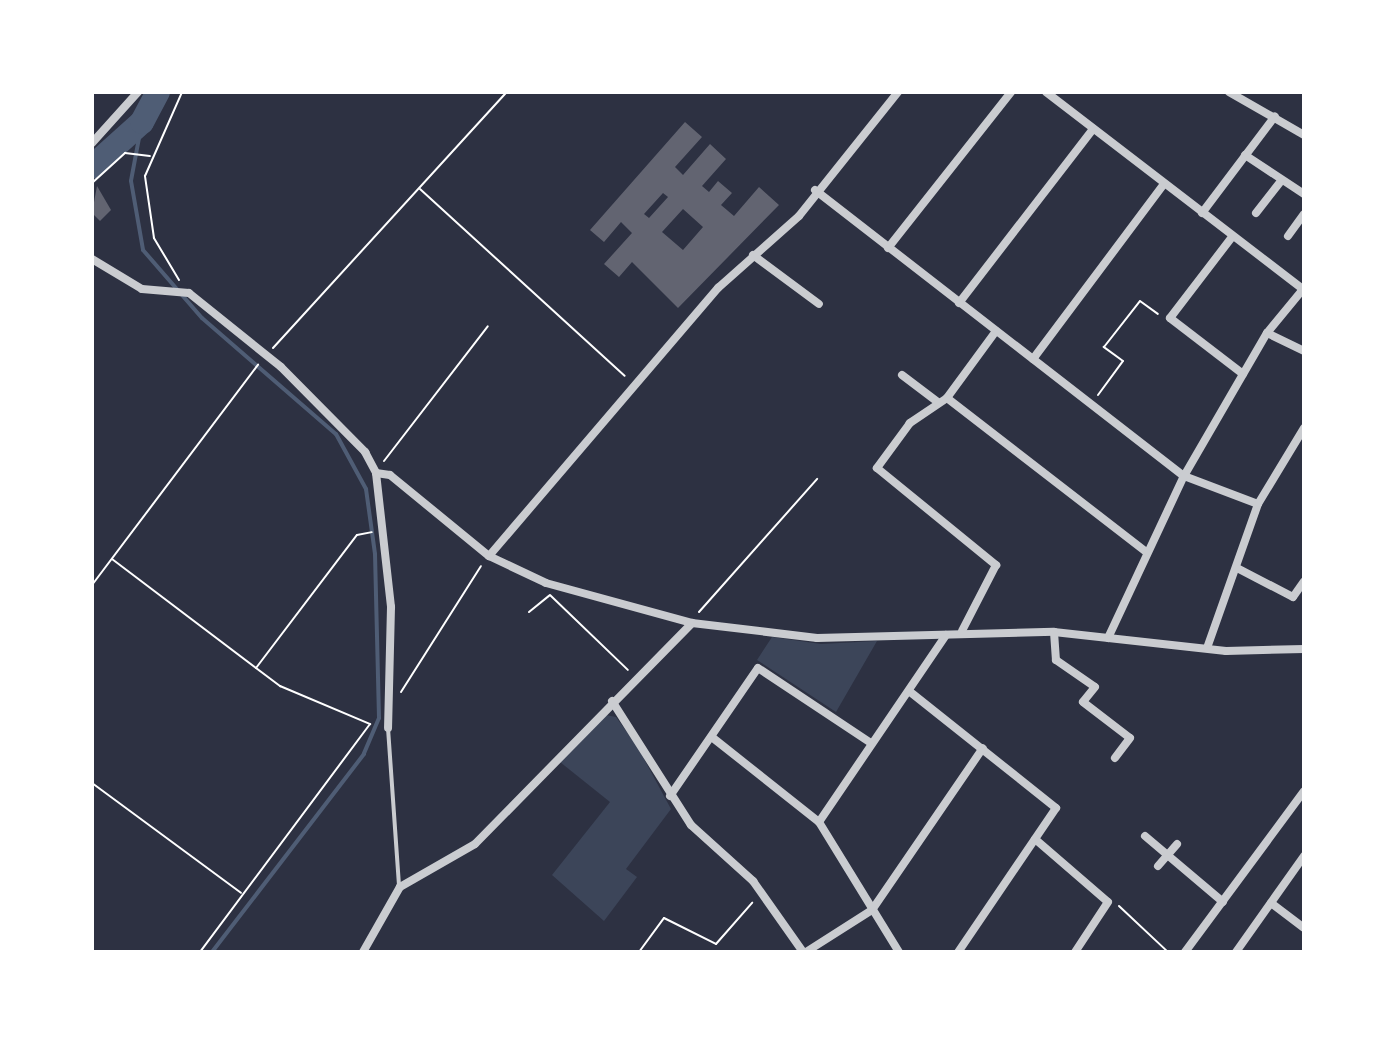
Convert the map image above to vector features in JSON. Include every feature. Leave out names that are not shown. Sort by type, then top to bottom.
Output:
[{"type":"street","points":[[92,143],[138,92]]},
{"type":"street","points":[[489,556],[753,255],[799,216],[815,190],[898,92]]},
{"type":"street","points":[[888,248],[1011,92]]},
{"type":"street","points":[[1046,92],[1303,289],[1267,333],[1184,476],[1145,551],[1108,638]]},
{"type":"street","points":[[1229,92],[1304,135]]},
{"type":"street","points":[[1202,213],[1275,116]]},
{"type":"street","points":[[959,303],[1093,129]]},
{"type":"street","points":[[1245,155],[1280,182],[1304,194]]},
{"type":"street","points":[[1256,213],[1280,182]]},
{"type":"street","points":[[1033,359],[1164,184]]},
{"type":"street","points":[[815,190],[1184,476],[1258,504]]},
{"type":"street","points":[[1288,236],[1304,214]]},
{"type":"street","points":[[1232,237],[1170,318],[1243,374]]},
{"type":"street","points":[[753,255],[819,304]]},
{"type":"street","points":[[92,259],[142,289],[189,293],[337,419],[376,473],[391,607],[388,728]]},
{"type":"street","points":[[962,631],[996,565],[877,468],[910,423],[943,400],[996,331]]},
{"type":"street","points":[[1267,333],[1304,351]]},
{"type":"street","points":[[902,375],[943,400],[1145,551]]},
{"type":"street","points":[[1207,648],[1258,504],[1304,428]]},
{"type":"street","points":[[376,473],[390,475],[489,556],[553,585],[692,623],[817,638],[946,635],[962,631],[1054,632],[1207,648],[1304,649]]},
{"type":"street","points":[[1237,568],[1293,597],[1304,581]]},
{"type":"street","points":[[363,952],[400,887],[475,844],[635,676],[692,623]]},
{"type":"street","points":[[1054,632],[1056,660],[1095,687],[1083,702],[1130,738],[1115,758]]},
{"type":"street","points":[[819,822],[946,635]]},
{"type":"street","points":[[670,796],[713,738],[758,668],[871,743]]},
{"type":"street","points":[[909,691],[1056,808],[958,952]]},
{"type":"street","points":[[612,701],[670,796],[763,895],[804,952],[872,910],[983,748]]},
{"type":"street","points":[[713,738],[819,822],[899,952]]},
{"type":"street","points":[[1185,952],[1304,791]]},
{"type":"street","points":[[1145,836],[1223,902]]},
{"type":"street","points":[[1035,839],[1108,902],[1075,952]]},
{"type":"street","points":[[1158,866],[1177,844]]},
{"type":"street","points":[[1236,952],[1304,856]]},
{"type":"street","points":[[1271,903],[1304,928]]},
{"type":"lane","points":[[388,728],[400,887]]},
{"type":"path","points":[[182,92],[150,156],[145,199],[154,238],[189,293]]},
{"type":"path","points":[[92,585],[264,358],[507,92]]},
{"type":"path","points":[[92,183],[130,152],[150,156]]},
{"type":"path","points":[[420,188],[636,386]]},
{"type":"path","points":[[1091,404],[1123,361],[1104,347],[1140,301],[1170,318]]},
{"type":"path","points":[[376,473],[488,326]]},
{"type":"path","points":[[692,623],[817,479]]},
{"type":"path","points":[[256,669],[307,596],[365,534]]},
{"type":"path","points":[[390,715],[426,644],[489,556]]},
{"type":"path","points":[[111,559],[256,669],[319,708],[370,724],[200,952]]},
{"type":"path","points":[[529,612],[549,596],[553,585]]},
{"type":"path","points":[[549,596],[635,676]]},
{"type":"path","points":[[92,783],[241,893]]},
{"type":"path","points":[[92,862],[92,881]]},
{"type":"path","points":[[639,952],[664,918],[716,944],[763,895]]},
{"type":"path","points":[[1108,902],[1168,952]]},
{"type":"shaded area","points":[[772,637],[821,644],[877,641],[836,712],[757,660]]},
{"type":"shaded area","points":[[606,715],[616,717],[637,746],[671,809],[626,869],[637,877],[604,921],[552,875],[610,802],[560,762]]},
{"type":"building","points":[[685,122],[702,137],[675,167],[683,175],[710,144],[726,159],[702,186],[709,192],[718,181],[732,193],[721,205],[734,216],[759,187],[779,205],[678,308],[632,262],[619,277],[604,264],[632,233],[621,222],[604,242],[590,230]],"holes":[[[663,193],[668,197],[649,218],[644,214]],[[683,209],[703,227],[683,250],[662,232]]]},
{"type":"building","points":[[97,186],[111,210],[100,221],[92,213]]},
{"type":"waterway","points":[[92,167],[142,122],[158,92]]},
{"type":"waterway","points":[[142,122],[131,181],[143,250],[202,318],[336,434],[366,489],[375,554],[379,718],[364,754],[212,952]]}]
